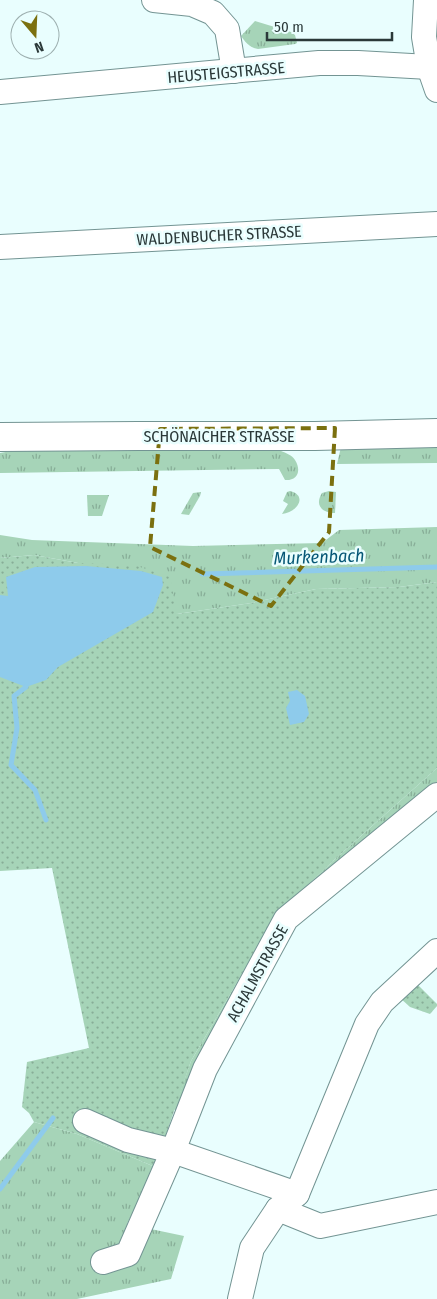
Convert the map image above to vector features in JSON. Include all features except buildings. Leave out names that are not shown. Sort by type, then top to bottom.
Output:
[{"type":"main road","name":"SCHÖNAICHER STRASSE","points":[[0,437],[437,434]]},
{"type":"street","points":[[154,0],[192,4],[213,13],[227,28],[234,71]]},
{"type":"street","points":[[426,0],[424,37],[429,67],[437,90]]},
{"type":"street","name":"HEUSTEIGSTRASSE","points":[[0,92],[319,63],[429,67]]},
{"type":"street","name":"WALDENBUCHER STRASSE","points":[[0,247],[437,224]]},
{"type":"street","name":"ACHALMSTRASSE","points":[[104,1262],[128,1254],[173,1151],[205,1069],[286,919],[437,795]]},
{"type":"street","points":[[240,1299],[252,1248],[278,1209],[297,1194],[367,1024],[382,1002],[437,951]]},
{"type":"street","points":[[86,1121],[128,1140],[173,1151],[297,1194]]},
{"type":"street","points":[[278,1209],[320,1226],[437,1202]]},
{"type":"highlighted area","points":[[335,428],[329,532],[271,606],[150,547],[160,429]]},
{"type":"green space","points":[[255,21],[291,32],[295,35],[297,43],[258,49],[253,47],[241,36]]},
{"type":"green space","points":[[437,445],[437,463],[337,464],[341,447]]},
{"type":"green space","points":[[33,447],[281,451],[294,458],[298,471],[293,479],[289,480],[285,480],[279,469],[0,473],[0,453]]},
{"type":"green space","points":[[201,492],[189,515],[181,514],[193,493]]},
{"type":"green space","points":[[287,492],[296,493],[300,500],[296,508],[282,514],[288,504],[283,501]]},
{"type":"green space","points":[[336,492],[335,513],[327,512],[319,505],[322,493]]},
{"type":"green space","points":[[87,495],[109,495],[102,516],[88,516]]},
{"type":"green space","points":[[437,527],[437,582],[399,587],[316,589],[251,603],[177,614],[78,563],[34,555],[0,558],[0,535],[32,540],[193,546],[322,543],[339,530]]},
{"type":"green space","points":[[34,555],[78,563],[134,565],[170,577],[177,614],[251,603],[316,589],[399,587],[437,582],[437,768],[333,861],[276,916],[191,1061],[155,1167],[77,1134],[34,1122],[29,1113],[22,1107],[27,1062],[89,1048],[52,868],[0,871],[0,558]]},
{"type":"green space","points":[[437,768],[437,784],[281,915],[180,1118],[174,1109],[191,1061],[276,916],[333,861]]},
{"type":"green space","points":[[416,983],[437,1004],[430,1014],[410,1007],[399,997]]},
{"type":"green space","points":[[34,1122],[77,1134],[155,1167],[127,1224],[184,1236],[171,1279],[77,1299],[0,1299],[0,1161]]},
{"type":"water","points":[[86,566],[141,571],[162,577],[163,585],[153,612],[58,667],[46,680],[26,687],[0,677],[0,595],[8,596],[6,577],[35,567]]},
{"type":"water","points":[[297,690],[305,696],[309,714],[304,722],[290,725],[286,708],[290,701],[288,692]]},
{"type":"waterway","name":"Murkenbach","points":[[202,574],[437,567]]},
{"type":"waterway","points":[[26,687],[14,696],[17,728],[11,765],[35,790],[46,820]]},
{"type":"waterway","points":[[0,1189],[53,1118]]}]
